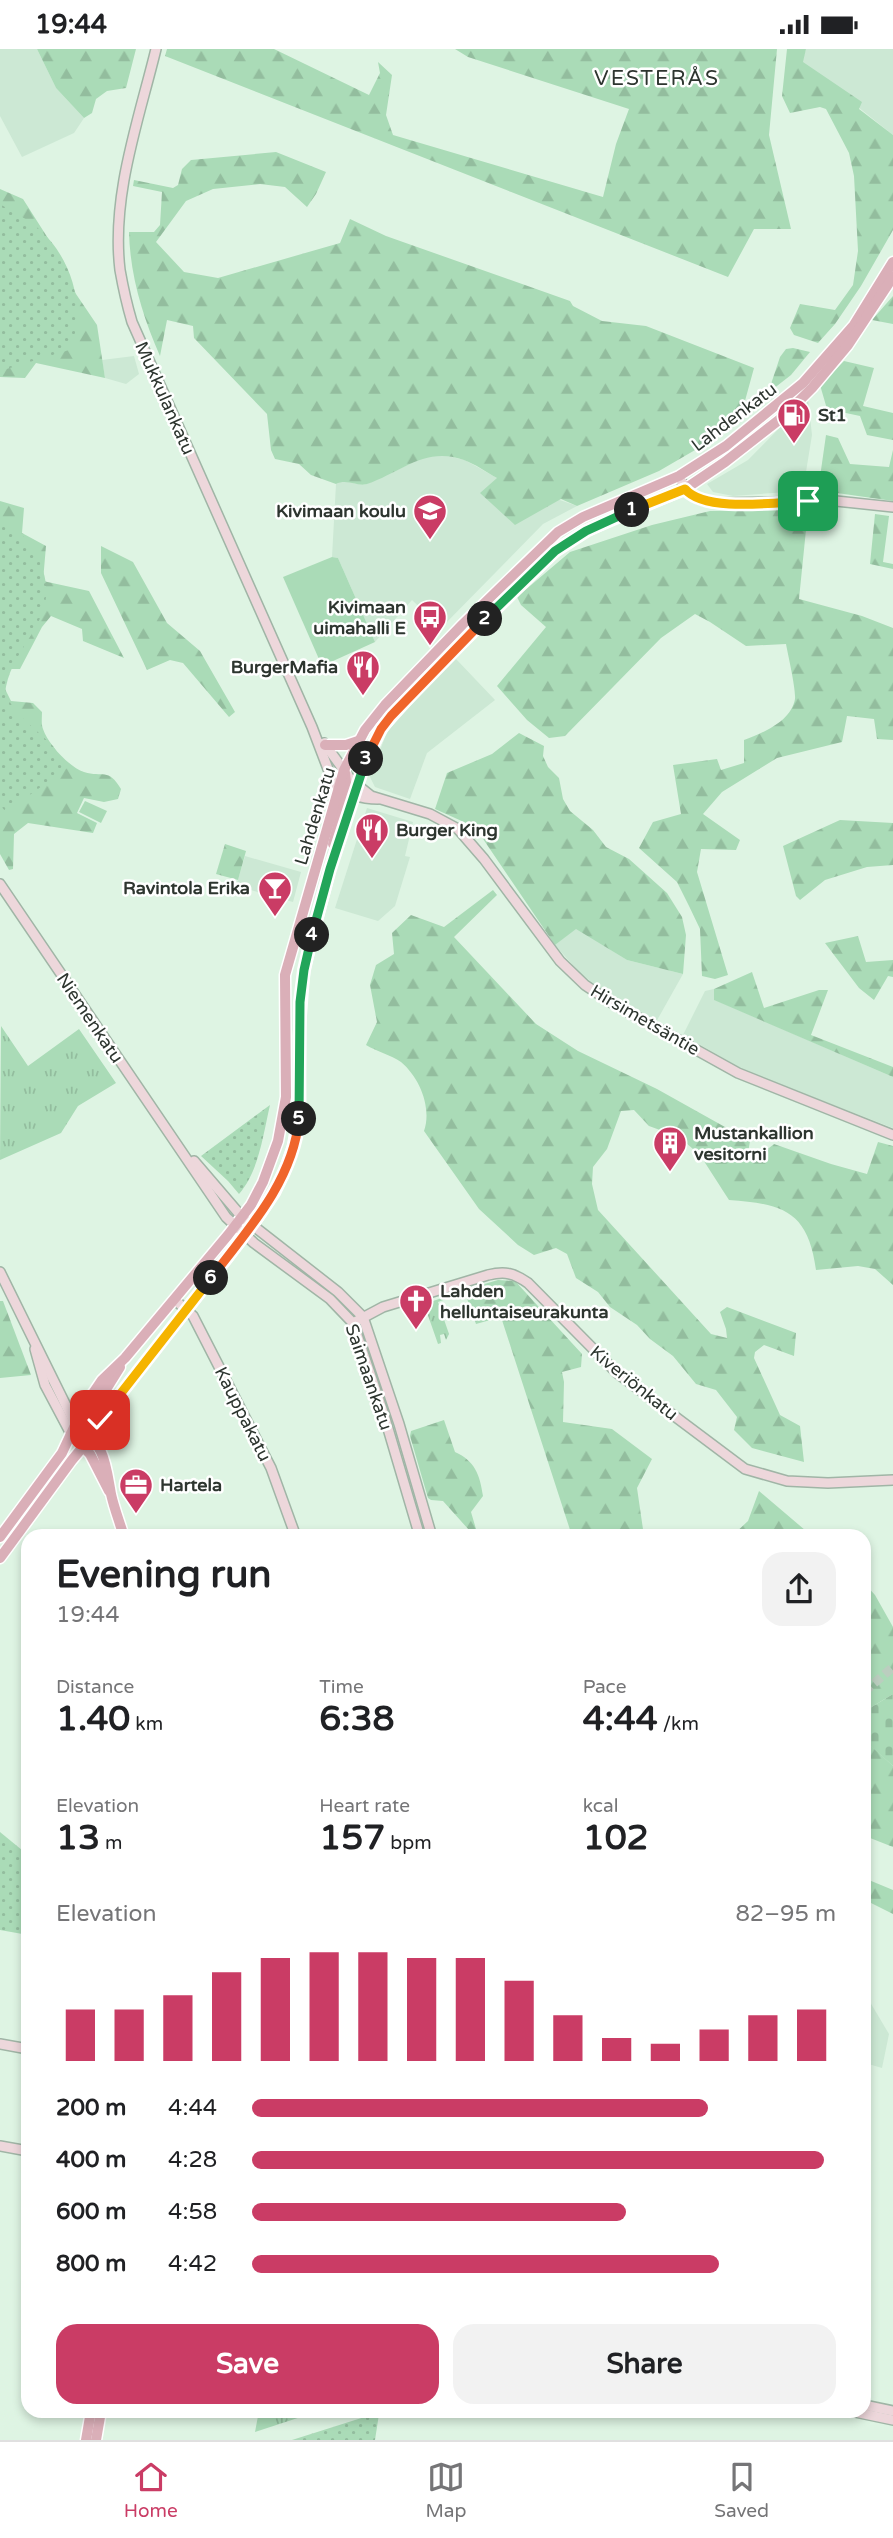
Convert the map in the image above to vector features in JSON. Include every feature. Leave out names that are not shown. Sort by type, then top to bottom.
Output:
[{"type":"main road","name":"Lahdenkatu","points":[[79,1426],[125,1358],[242,1217],[263,1182],[278,1141],[286,1097],[285,975],[349,790],[391,716],[540,564],[586,531],[685,489],[784,416],[834,363],[893,262]]},
{"type":"main road","name":"Lahdenkatu","points":[[344,769],[358,741],[385,705],[472,615],[558,532],[583,517],[679,476],[744,432],[803,383],[845,343],[893,277]]},
{"type":"main road","points":[[326,745],[346,745],[358,741]]},
{"type":"main road","points":[[344,769],[349,790]]},
{"type":"main road","name":"Lahdenkatu","points":[[23,1529],[85,1446],[100,1420],[252,1226],[275,1192],[285,1170],[299,1125],[299,1025],[304,970],[330,869],[335,835],[349,790]]},
{"type":"main road","points":[[79,1426],[92,1436],[103,1455],[110,1478],[111,1495]]},
{"type":"main road","points":[[0,1537],[79,1426]]},
{"type":"main road","points":[[79,1426],[85,1446],[111,1495],[122,1529]]},
{"type":"main road","points":[[71,1434],[85,1446]]},
{"type":"main road","name":"Lahdenkatu","points":[[0,1559],[21,1531]]},
{"type":"main road","points":[[86,2440],[90,2418]]},
{"type":"main road","points":[[96,2440],[100,2418]]},
{"type":"street","name":"Mukkulankatu","points":[[156,49],[141,107],[119,221],[120,268],[128,308],[159,384],[312,727],[323,759],[349,790]]},
{"type":"street","points":[[679,476],[685,489],[696,499],[719,503],[836,501],[893,507]]},
{"type":"street","name":"Mukkulankatu","points":[[312,727],[344,769]]},
{"type":"street","name":"Hirsimetsäntie","points":[[349,790],[430,814],[458,829],[478,851],[560,961],[585,985],[612,1003],[738,1073],[893,1135]]},
{"type":"street","name":"Niemenkatu","points":[[0,884],[235,1226]]},
{"type":"street","name":"Niemenkatu","points":[[182,1152],[190,1156],[252,1226]]},
{"type":"street","name":"Saimaankatu","points":[[235,1226],[330,1299],[353,1322],[418,1529]]},
{"type":"street","name":"Saimaankatu","points":[[252,1226],[338,1292],[363,1317],[430,1529]]},
{"type":"street","points":[[0,1272],[34,1344],[79,1426]]},
{"type":"street","name":"Kiveriönkatu","points":[[353,1322],[383,1307],[500,1272],[510,1273],[528,1283],[617,1373],[745,1469],[787,1481],[828,1483],[893,1480]]},
{"type":"street","name":"Kauppakatu","points":[[175,1300],[193,1317],[264,1453],[293,1529]]},
{"type":"street","points":[[34,1344],[45,1385],[71,1434]]},
{"type":"street","points":[[0,2044],[21,2048]]},
{"type":"street","points":[[0,2146],[21,2150]]},
{"type":"street","points":[[871,2406],[893,2411]]},
{"type":"street","points":[[871,2415],[893,2420]]},
{"type":"shaded area","points":[[0,49],[37,49],[56,88],[84,118],[74,133],[22,157],[0,116]]},
{"type":"shaded area","points":[[806,49],[893,49],[893,135],[802,62]]},
{"type":"shaded area","points":[[134,356],[139,374],[126,384],[105,378],[102,360]]},
{"type":"shaded area","points":[[808,399],[812,435],[805,478],[801,485],[787,492],[733,496],[713,492],[707,484],[748,460]]},
{"type":"shaded area","name":"Kivimaan koulu","points":[[429,455],[465,460],[497,478],[577,506],[543,524],[441,628],[412,600],[375,642],[338,558],[332,557],[336,484],[342,481],[364,485]]},
{"type":"shaded area","points":[[456,659],[495,700],[427,753],[410,799],[375,787],[370,777],[394,720]]},
{"type":"shaded area","points":[[367,808],[413,822],[405,856],[410,857],[395,906],[378,921],[335,908]]},
{"type":"shaded area","points":[[245,856],[301,872],[293,902],[236,886]]},
{"type":"shaded area","points":[[576,928],[627,960],[683,974],[656,1022],[610,996],[580,973],[555,945]]},
{"type":"shaded area","points":[[714,989],[715,1000],[893,1077],[893,1128],[746,1071],[683,1035],[705,991]]},
{"type":"shaded area","points":[[871,2004],[889,2034],[882,2068],[871,2065]]},
{"type":"green space","points":[[37,49],[136,49],[126,88],[107,91],[96,99],[92,113],[84,118],[56,88]]},
{"type":"green space","points":[[167,49],[274,49],[369,95],[380,73],[378,62],[392,75],[386,115],[393,135],[603,197],[616,144],[629,109],[468,57],[455,49],[777,49],[769,135],[791,229],[754,229],[728,277],[165,56]]},
{"type":"green space","points":[[787,49],[806,49],[803,62],[862,102],[859,109],[893,135],[893,230],[861,286],[835,324],[818,343],[794,335],[790,328],[800,304],[835,310],[853,285],[858,251],[854,176],[849,153],[826,109],[820,107],[790,113],[782,96]]},
{"type":"green space","points":[[276,152],[326,172],[307,207],[285,187],[260,184],[213,189],[186,201],[156,242],[184,272],[218,278],[340,243],[350,219],[386,236],[570,301],[573,306],[602,321],[646,326],[754,368],[740,419],[726,432],[659,471],[577,506],[561,499],[515,525],[480,493],[497,478],[464,460],[437,456],[425,458],[363,485],[344,482],[336,484],[311,475],[299,464],[275,459],[271,450],[267,414],[194,338],[193,326],[167,320],[160,356],[138,296],[129,232],[154,232],[160,225],[162,192],[133,186],[134,180],[173,188],[178,185],[182,169],[191,160]]},
{"type":"green space","points":[[0,189],[23,199],[51,243],[76,294],[97,325],[105,378],[36,363],[25,378],[0,377]]},
{"type":"green space","points":[[0,204],[36,227],[61,256],[74,287],[77,319],[69,350],[0,371]]},
{"type":"green space","points":[[893,296],[893,324],[872,320]]},
{"type":"green space","points":[[786,349],[810,352],[791,375],[768,393],[780,357]]},
{"type":"green space","points":[[844,361],[874,368],[863,406],[893,413],[893,440],[867,435],[860,416],[827,409],[820,385]]},
{"type":"green space","points":[[826,435],[838,438],[850,464],[889,467],[893,450],[893,501],[823,491],[819,484]]},
{"type":"green space","points":[[0,501],[24,508],[22,533],[46,546],[43,581],[89,591],[124,658],[83,641],[82,629],[51,616],[42,627],[20,669],[3,669],[0,675]]},
{"type":"green space","points":[[808,510],[799,599],[862,616],[893,628],[893,740],[877,739],[874,719],[847,716],[842,742],[777,758],[722,792],[703,814],[740,840],[736,850],[701,849],[697,872],[728,975],[715,979],[702,976],[700,929],[677,882],[639,848],[653,822],[681,814],[673,765],[717,759],[721,770],[744,763],[744,740],[775,725],[788,714],[795,694],[786,644],[746,646],[695,614],[661,638],[565,736],[549,738],[527,720],[497,686],[546,627],[521,605],[517,597],[570,552],[652,525],[710,511]]},
{"type":"green space","points":[[875,514],[889,516],[883,562],[893,564],[893,569],[870,564]]},
{"type":"green space","points":[[0,515],[2,523],[24,537],[39,560],[45,581],[46,599],[34,630],[9,676],[5,694],[16,712],[53,746],[67,768],[6,812],[0,805]]},
{"type":"green space","points":[[101,546],[133,562],[167,623],[200,651],[235,712],[229,717],[183,663],[170,660],[147,670],[101,573]]},
{"type":"green space","points":[[332,557],[338,558],[375,642],[322,666],[283,577]]},
{"type":"green space","points":[[0,679],[11,701],[33,703],[42,712],[42,725],[46,735],[66,760],[84,772],[109,776],[121,789],[118,799],[104,802],[84,798],[77,813],[97,823],[93,833],[28,823],[14,834],[13,869],[9,870],[0,854]]},
{"type":"green space","points":[[519,733],[544,746],[543,756],[548,767],[559,778],[563,799],[570,811],[593,830],[606,847],[629,859],[667,893],[682,917],[686,935],[683,974],[627,960],[576,929],[555,945],[475,827],[435,809],[447,773],[492,754]]},
{"type":"green space","points":[[85,801],[107,811],[101,823],[79,812]]},
{"type":"green space","points":[[840,820],[893,823],[893,865],[867,867],[825,880],[800,900],[796,896],[783,846]]},
{"type":"green space","points":[[225,844],[246,851],[238,880],[216,874]]},
{"type":"green space","points":[[493,890],[497,895],[454,937],[536,1024],[578,1051],[657,1089],[750,1141],[748,1153],[758,1155],[761,1150],[774,1144],[867,1174],[878,1142],[893,1146],[893,1285],[875,1269],[858,1266],[816,1270],[807,1235],[790,1214],[764,1204],[729,1200],[700,1155],[679,1137],[649,1126],[634,1110],[621,1111],[607,1149],[593,1167],[592,1184],[598,1210],[711,1334],[727,1338],[720,1312],[727,1307],[796,1333],[794,1356],[764,1345],[755,1352],[754,1358],[780,1415],[800,1426],[804,1462],[752,1448],[734,1430],[737,1417],[716,1390],[696,1384],[673,1356],[650,1339],[637,1325],[610,1307],[598,1292],[576,1278],[567,1254],[556,1248],[534,1255],[518,1245],[479,1209],[424,1131],[425,1103],[414,1076],[401,1062],[366,1045],[377,1022],[370,985],[376,965],[394,954],[392,933],[411,915],[444,927]]},
{"type":"green space","points":[[858,936],[866,962],[893,960],[893,977],[888,976],[874,1000],[859,988],[825,943]]},
{"type":"green space","points":[[752,972],[764,1008],[819,990],[828,990],[811,1035],[893,1067],[893,1077],[714,1000],[714,989]]},
{"type":"green space","points":[[1,1026],[28,1066],[79,1029],[116,1083],[78,1106],[61,1133],[0,1160]]},
{"type":"green space","points":[[270,1105],[256,1164],[239,1194],[201,1156]]},
{"type":"green space","points":[[498,1280],[515,1281],[582,1354],[581,1367],[562,1372],[563,1422],[612,1429],[652,1459],[637,1488],[643,1529],[570,1529],[501,1317],[476,1324],[464,1290]]},
{"type":"green space","points":[[445,1297],[446,1299],[438,1302],[449,1334],[446,1340],[444,1334],[440,1335],[441,1343],[438,1344],[424,1304]]},
{"type":"green space","points":[[0,1301],[3,1301],[31,1375],[0,1378]]},
{"type":"green space","points":[[444,1420],[455,1452],[472,1464],[480,1482],[483,1496],[471,1512],[476,1529],[468,1529],[443,1501],[428,1498],[410,1436],[411,1431]]},
{"type":"green space","points":[[759,1491],[804,1529],[739,1529],[748,1521]]},
{"type":"green space","points":[[871,1591],[893,1627],[893,1694],[871,1707]]},
{"type":"green space","points":[[893,1694],[893,1766],[871,1746],[871,1707]]},
{"type":"green space","points":[[871,1746],[893,1766],[893,1847],[871,1838]]},
{"type":"green space","points":[[0,1832],[21,1849],[21,1934],[0,1930]]},
{"type":"green space","points":[[871,1881],[893,1890],[893,1914],[871,1903]]},
{"type":"green space","points":[[258,2418],[298,2418],[255,2432]]},
{"type":"green space","points":[[361,2418],[378,2418],[375,2440],[292,2440]]},
{"type":"tunnel","points":[[871,1686],[893,1667]]},
{"type":"place","name":"St1","points":[[794,445]]},
{"type":"place","name":"Kivimaan koulu","points":[[430,541]]},
{"type":"place","name":"Kivimaan uimahalli E","points":[[430,647]]},
{"type":"place","name":"BurgerMafia","points":[[363,697]]},
{"type":"place","name":"Burger King","points":[[372,860]]},
{"type":"place","name":"Ravintola Erika","points":[[275,918]]},
{"type":"place","name":"Mustankallion vesitorni","points":[[670,1173]]},
{"type":"place","name":"Lahden helluntaiseurakunta","points":[[416,1331]]},
{"type":"place","name":"Hartela","points":[[136,1515]]},
{"type":"district","name":"VESTERÅS","points":[[657,78]]},
{"type":"route","points":[[100,1420],[252,1226],[275,1192],[285,1170],[299,1125],[300,1002],[313,929],[365,762],[381,729],[391,716],[540,564],[586,531],[685,489],[690,495],[704,502],[808,501]]}]
